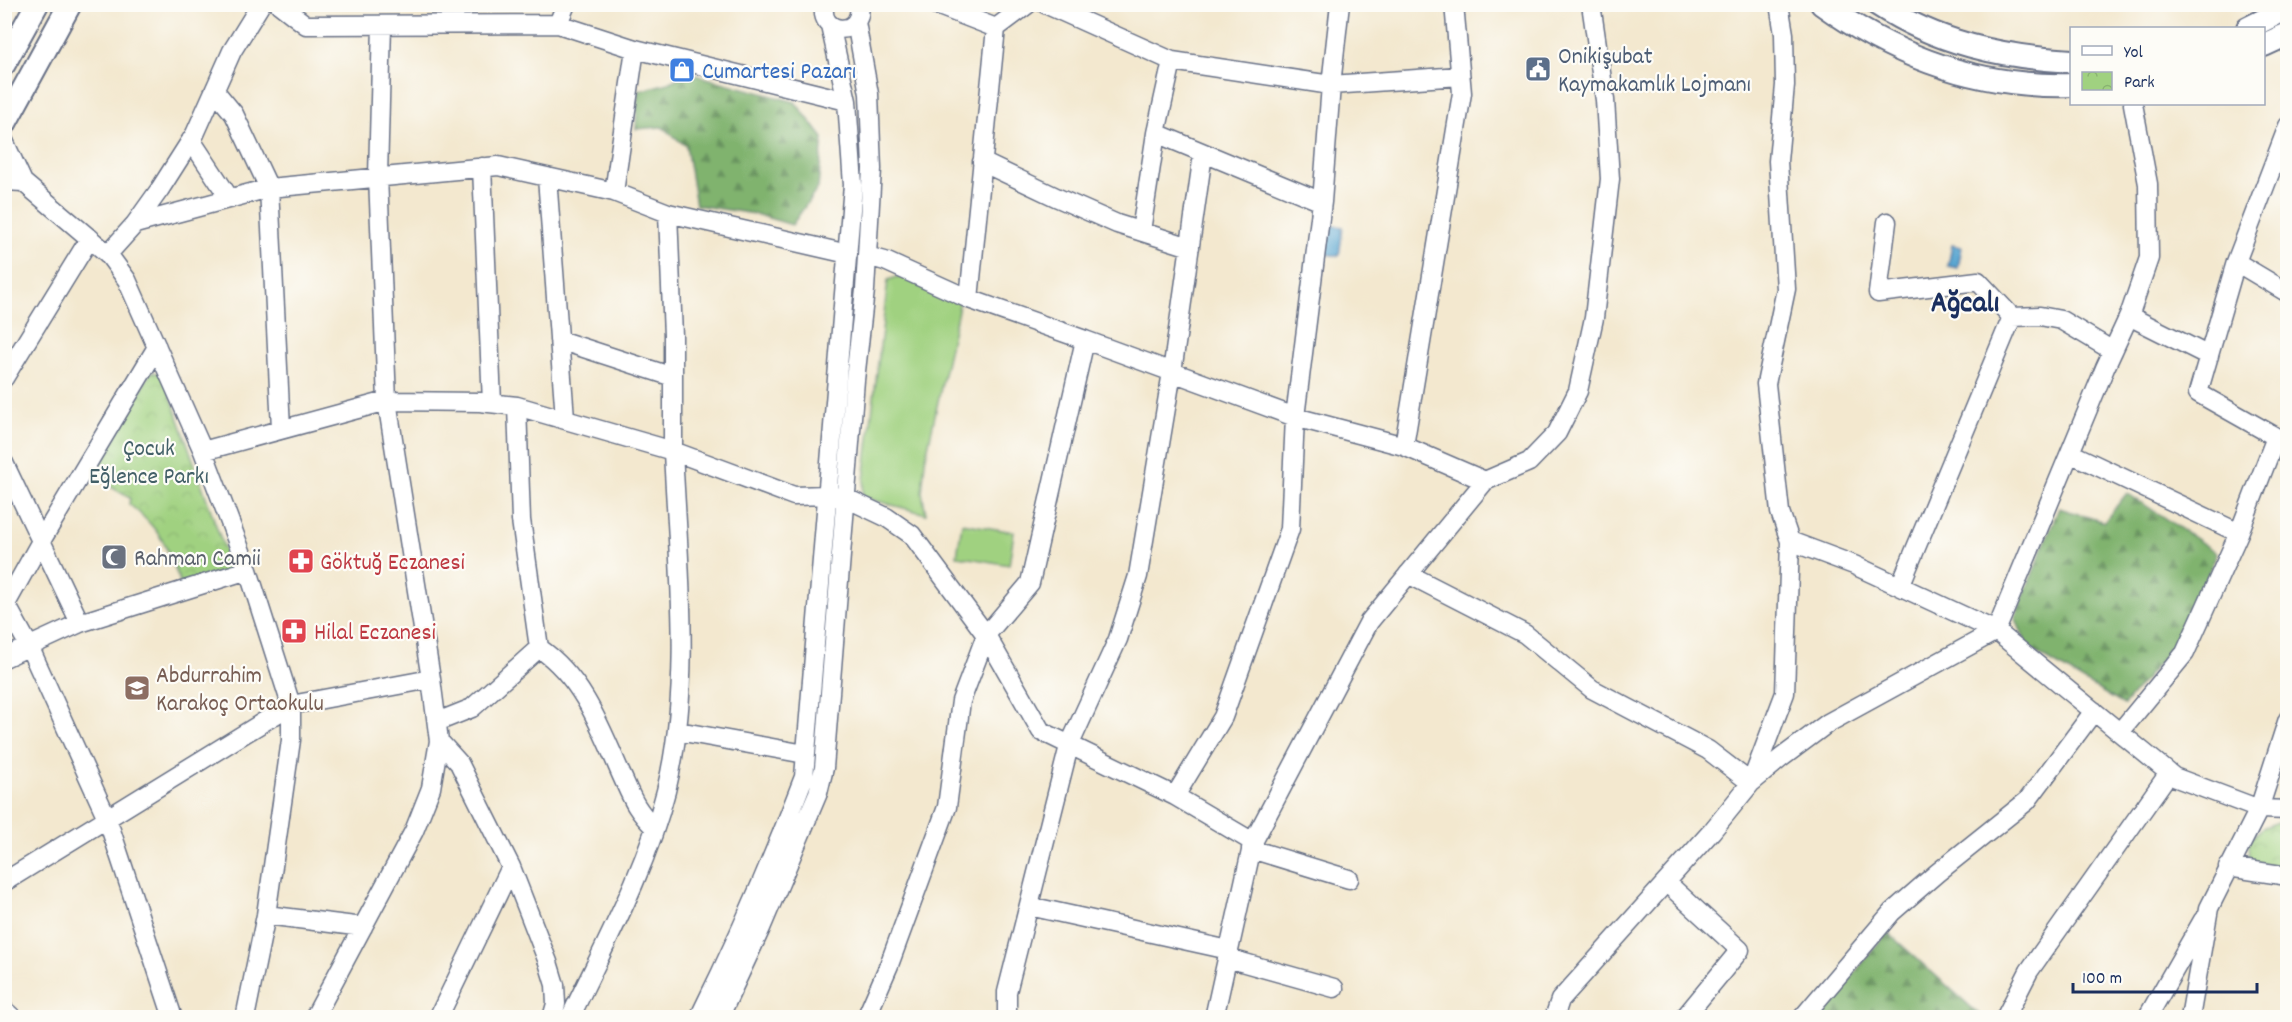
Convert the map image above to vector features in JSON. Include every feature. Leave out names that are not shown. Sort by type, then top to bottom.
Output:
[{"type":"main road","points":[[4,64],[37,4]]},
{"type":"main road","points":[[4,125],[70,4]]},
{"type":"main road","points":[[1822,4],[1847,22],[1943,69],[1996,81],[2048,86],[2070,85]]},
{"type":"main road","points":[[1877,4],[1903,21],[1966,45],[2026,58],[2070,61]]},
{"type":"main road","points":[[2250,27],[2288,8]]},
{"type":"main road","points":[[2265,45],[2288,34]]},
{"type":"street","points":[[108,254],[135,224],[191,140],[232,51],[261,4]]},
{"type":"street","points":[[279,4],[306,25],[558,24],[635,49],[847,101]]},
{"type":"street","points":[[558,24],[566,4]]},
{"type":"street","points":[[934,4],[996,28]]},
{"type":"street","points":[[969,299],[996,28],[1028,4]]},
{"type":"street","points":[[1045,4],[1172,61],[1331,85],[1460,76]]},
{"type":"street","points":[[1175,796],[1223,717],[1290,529],[1295,417],[1322,202],[1340,4]]},
{"type":"street","points":[[1404,446],[1462,93],[1454,4]]},
{"type":"street","points":[[1214,1017],[1252,846],[1369,622],[1485,481],[1529,462],[1557,434],[1578,391],[1594,318],[1611,179],[1605,100],[1591,4]]},
{"type":"street","points":[[1751,783],[1785,693],[1790,541],[1780,512],[1766,384],[1786,290],[1778,161],[1785,85],[1784,44],[1779,4]]},
{"type":"street","points":[[825,11],[835,28],[847,29],[860,12]]},
{"type":"street","points":[[699,1017],[734,947],[776,852],[804,777],[853,185],[847,101],[825,11]]},
{"type":"street","points":[[719,1017],[761,928],[818,793],[824,768],[867,256],[872,169],[869,105],[860,12]]},
{"type":"street","points":[[314,1017],[414,831],[431,788],[439,741],[387,401],[378,176],[382,26]]},
{"type":"street","points":[[614,192],[635,49]]},
{"type":"street","points":[[1141,231],[1156,133],[1172,61]]},
{"type":"street","points":[[215,91],[234,114],[269,188],[281,428]]},
{"type":"street","points":[[1554,1017],[1560,1000],[1712,831],[1751,783],[1828,723],[1996,631],[2129,316],[2149,258],[2148,184],[2133,105]]},
{"type":"street","points":[[2120,732],[2185,653],[2282,438],[2198,393],[2236,262],[2288,126]]},
{"type":"street","points":[[1156,133],[1322,202]]},
{"type":"street","points":[[191,140],[230,199]]},
{"type":"street","points":[[4,141],[23,182],[108,254],[127,280],[203,451],[248,570],[291,705],[291,741],[266,915],[245,1017]]},
{"type":"street","points":[[1007,1017],[1007,992],[1069,746],[1118,639],[1138,576],[1172,372],[1203,154]]},
{"type":"street","points":[[982,162],[1118,224],[1190,247]]},
{"type":"street","points":[[135,224],[269,188],[498,166],[614,192],[668,213],[848,254]]},
{"type":"street","points":[[482,167],[492,403]]},
{"type":"street","points":[[547,177],[565,418]]},
{"type":"street","points":[[4,182],[23,182]]},
{"type":"street","points":[[570,1017],[632,888],[655,828],[666,791],[678,731],[681,670],[680,601],[668,213]]},
{"type":"street","points":[[1887,222],[1878,293],[1978,281],[2012,317],[2040,316],[2061,320],[2113,351]]},
{"type":"street","points":[[4,378],[90,238]]},
{"type":"street","points":[[867,256],[885,261],[969,299],[1295,417],[1404,446],[1485,481]]},
{"type":"street","points":[[2236,262],[2288,293]]},
{"type":"street","points":[[2129,316],[2209,356]]},
{"type":"street","points":[[1900,586],[2012,317]]},
{"type":"street","points":[[559,340],[673,377]]},
{"type":"street","points":[[866,1017],[889,965],[947,807],[961,701],[986,635],[1030,583],[1085,340]]},
{"type":"street","points":[[157,347],[40,541],[6,604],[29,646],[106,818],[173,1017]]},
{"type":"street","points":[[203,451],[387,401],[492,403],[517,406],[565,418],[674,451],[794,496],[827,495],[846,498],[886,517],[912,535],[986,635],[1041,731],[1175,796],[1252,846],[1349,879]]},
{"type":"street","points":[[517,406],[521,520],[539,648],[566,671],[581,691],[597,720],[634,805],[655,828]]},
{"type":"street","points":[[2070,453],[2239,534]]},
{"type":"street","points":[[4,463],[80,623]]},
{"type":"street","points":[[1790,541],[1854,565],[1996,631],[2174,777],[2259,809],[2288,810]]},
{"type":"street","points":[[4,658],[80,623],[248,570]]},
{"type":"street","points":[[1408,574],[1525,634],[1592,689],[1708,750],[1751,783]]},
{"type":"street","points":[[436,722],[471,708],[539,648]]},
{"type":"street","points":[[5,881],[291,705],[431,679]]},
{"type":"street","points":[[1802,1017],[1892,912],[2027,801],[2094,711]]},
{"type":"street","points":[[2146,1017],[2209,908],[2259,809],[2288,719]]},
{"type":"street","points":[[678,731],[805,754]]},
{"type":"street","points":[[439,741],[459,764],[511,867],[555,985],[556,1004],[552,1017]]},
{"type":"street","points":[[2005,1017],[2029,971],[2169,772]]},
{"type":"street","points":[[438,1017],[511,867]]},
{"type":"street","points":[[2229,867],[2288,876]]},
{"type":"street","points":[[1666,882],[1740,950],[1684,1017]]},
{"type":"street","points":[[1029,906],[1228,954],[1334,988]]},
{"type":"street","points":[[2190,1017],[2209,908]]},
{"type":"street","points":[[266,915],[363,927]]},
{"type":"street","points":[[4,1010],[14,1017]]},
{"type":"green space","points":[[688,73],[795,102],[823,138],[818,188],[792,225],[755,214],[696,205],[686,146],[662,127],[636,129],[638,91],[668,83]]},
{"type":"green space","points":[[900,276],[960,301],[925,461],[922,492],[926,514],[862,497],[888,280]]},
{"type":"green space","name":"Çocuk Eğlence Parkı","points":[[151,372],[163,374],[232,571],[181,585],[162,540],[149,523],[129,504],[130,498],[94,477]]},
{"type":"green space","points":[[2127,493],[2217,553],[2184,632],[2124,705],[2028,648],[2015,617],[2059,508],[2104,522]]},
{"type":"green space","points":[[962,523],[1014,532],[1009,565],[957,556]]},
{"type":"green space","points":[[2287,819],[2287,867],[2249,863],[2248,842],[2262,828]]},
{"type":"green space","points":[[1887,932],[1982,1017],[1819,1018]]},
{"type":"water","points":[[1330,225],[1343,227],[1339,256],[1325,254]]},
{"type":"water","points":[[1952,245],[1962,247],[1958,268],[1948,266]]},
{"type":"place","name":"Onikişubat Kaymakamlık Lojmanı","points":[[1538,69]]},
{"type":"place","name":"Cumartesi Pazarı","points":[[682,70]]},
{"type":"place","name":"Rahman Camii","points":[[114,557]]},
{"type":"place","name":"Göktuğ Eczanesi","points":[[301,561]]},
{"type":"place","name":"Hilal Eczanesi","points":[[294,631]]},
{"type":"place","name":"Abdurrahim Karakoç Ortaokulu","points":[[137,688]]},
{"type":"district","name":"Ağcalı","points":[[1965,301]]}]
